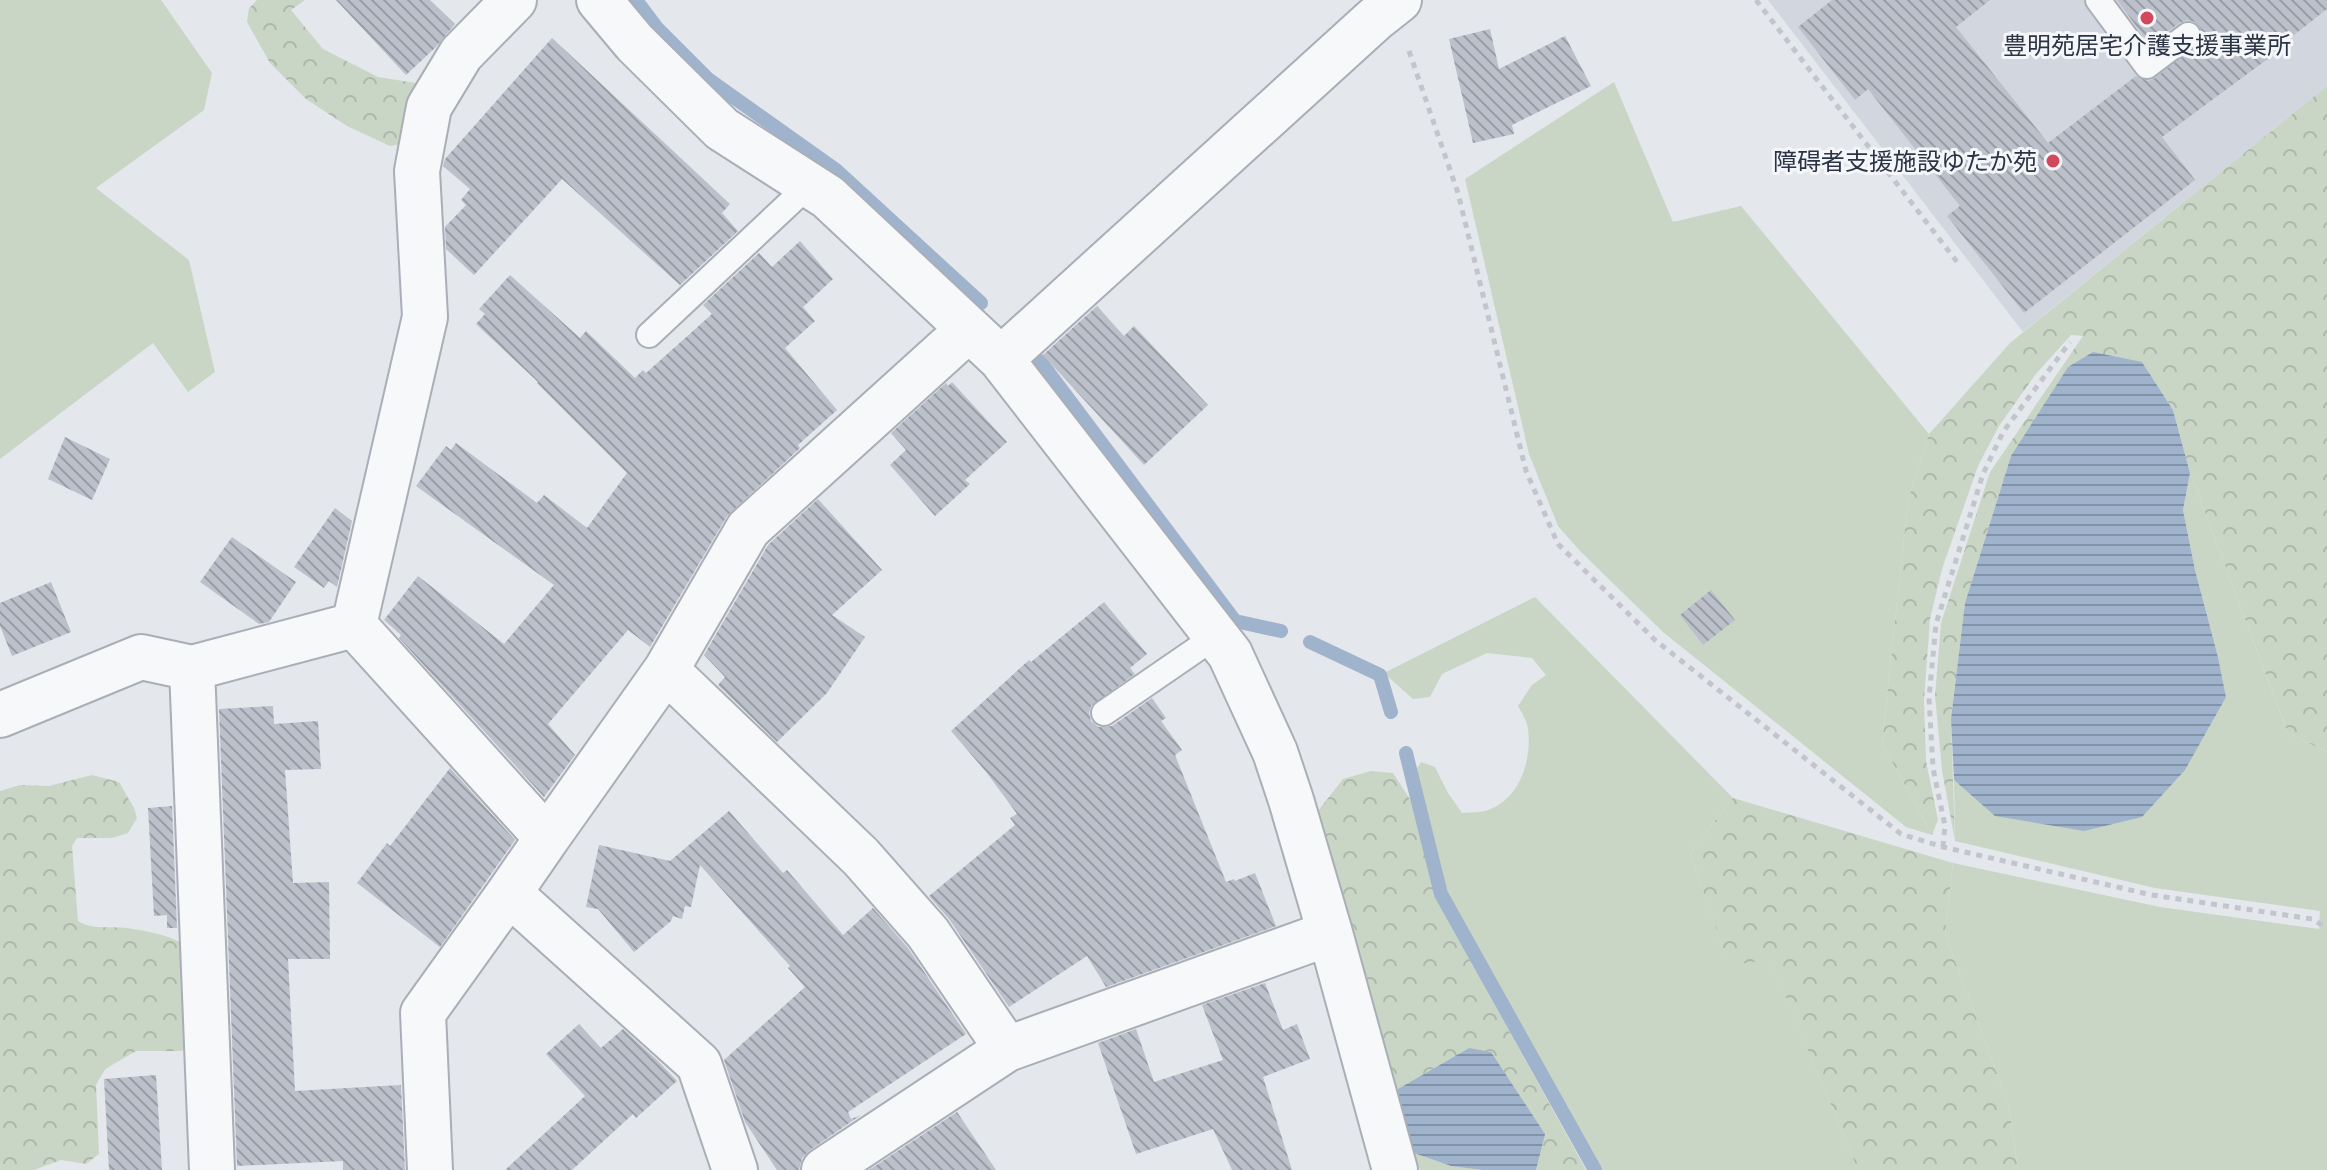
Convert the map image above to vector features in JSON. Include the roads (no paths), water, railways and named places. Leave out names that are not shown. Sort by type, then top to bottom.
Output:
[{"type":"street","points":[[354,625],[425,317],[417,171],[429,107],[461,54],[514,0]]},
{"type":"street","points":[[599,0],[635,43],[722,129],[828,197],[1001,359],[1230,654],[1275,752],[1330,933],[1395,1170]]},
{"type":"street","points":[[1001,359],[1396,2]]},
{"type":"street","points":[[430,1170],[423,1013],[666,670],[748,529],[969,329]]},
{"type":"street","points":[[0,715],[141,657],[192,668],[354,625]]},
{"type":"street","points":[[354,625],[547,838]]},
{"type":"street","points":[[192,668],[212,1170]]},
{"type":"street","points":[[666,670],[861,857],[928,933],[1007,1049]]},
{"type":"street","points":[[509,893],[699,1064],[735,1170]]},
{"type":"street","points":[[824,1170],[1007,1049],[1330,933]]},
{"type":"lane","points":[[2098,0],[2147,66],[2188,35]]},
{"type":"lane","points":[[649,335],[809,185]]},
{"type":"lane","points":[[1104,713],[1216,636]]},
{"type":"water","points":[[2093,352],[2142,362],[2173,410],[2190,473],[2183,510],[2226,697],[2185,770],[2142,817],[2084,831],[1995,816],[1954,780],[1951,719],[1965,603],[2011,456],[2068,367]]},
{"type":"water","points":[[1469,1048],[1491,1052],[1545,1134],[1536,1170],[1482,1170],[1451,1166],[1411,1152],[1391,1093]]},
{"type":"waterway","points":[[636,0],[657,28],[708,79],[836,170],[981,303]]},
{"type":"waterway","points":[[1040,361],[1235,621],[1281,631]]},
{"type":"waterway","points":[[1310,642],[1380,675],[1391,712]]},
{"type":"waterway","points":[[1406,753],[1441,894],[1595,1170]]},
{"type":"place","name":"豊明苑居宅介護支援事業所","points":[[2147,18]]},
{"type":"place","name":"障碍者支援施設ゆたか苑","points":[[2053,161]]}]
